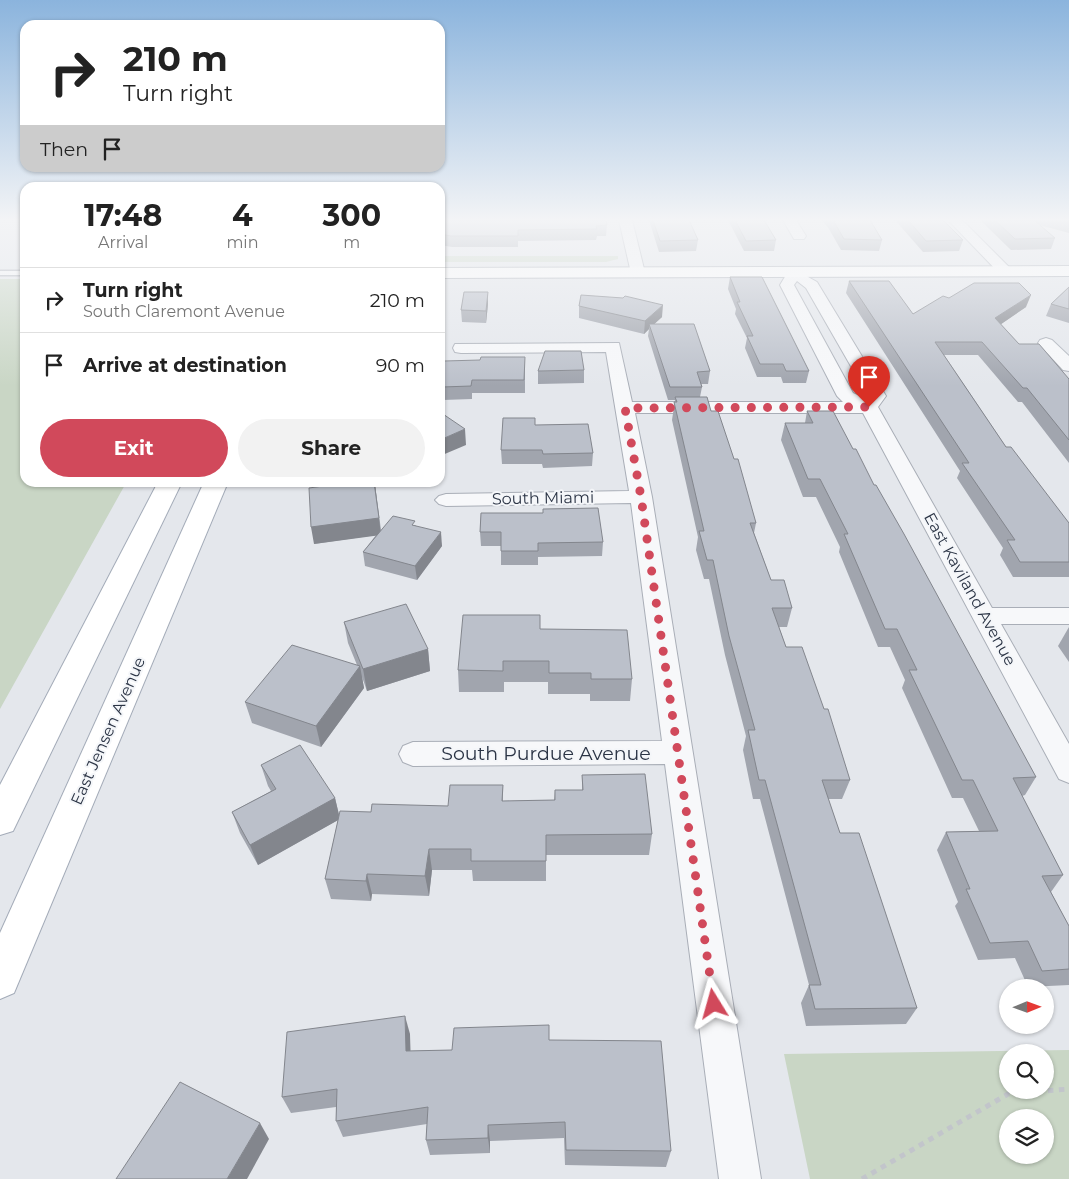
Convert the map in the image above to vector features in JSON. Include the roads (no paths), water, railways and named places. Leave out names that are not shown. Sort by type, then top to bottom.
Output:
[{"type":"street","points":[[793,275],[787,286],[846,396],[869,407]]},
{"type":"street","points":[[797,275],[812,285],[877,396],[869,407]]},
{"type":"street","points":[[1046,343],[1069,366]]},
{"type":"street","points":[[461,348],[613,347],[641,497],[740,1179]]},
{"type":"street","points":[[625,408],[869,407]]},
{"type":"street","name":"East Kaviland Avenue","points":[[869,407],[1069,771]]},
{"type":"street","points":[[0,820],[167,487]]},
{"type":"street","name":"East Jensen Avenue","points":[[0,979],[214,487]]},
{"type":"street","name":"South Miami","points":[[446,500],[641,497]]},
{"type":"street","points":[[985,616],[1069,616]]},
{"type":"street","name":"South Purdue Avenue","points":[[413,754],[678,752]]}]
